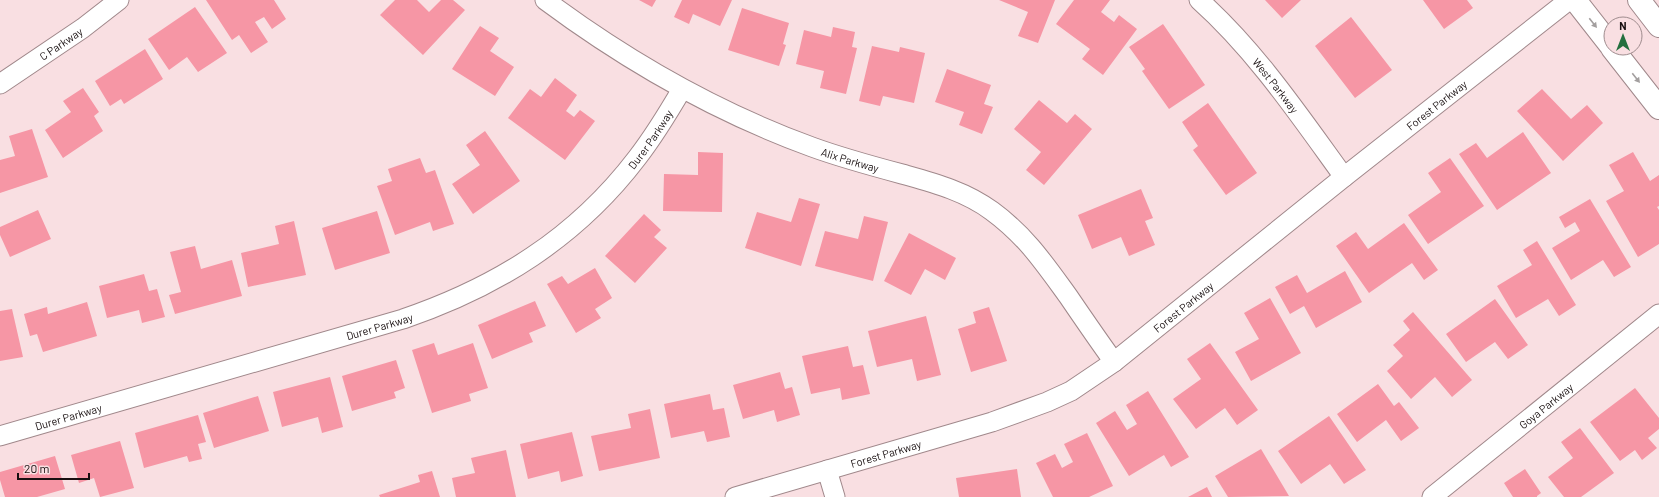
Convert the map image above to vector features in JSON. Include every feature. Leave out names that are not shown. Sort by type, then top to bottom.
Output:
[{"type":"street","name":"C Parkway","points":[[0,84],[83,28],[119,0]]},
{"type":"street","name":"Alix Parkway","points":[[545,0],[616,50],[682,89],[750,122],[849,160],[946,186],[969,197],[990,210],[1010,225],[1028,242],[1114,362]]},
{"type":"street","name":"West Parkway","points":[[1199,0],[1235,34],[1260,64],[1344,177]]},
{"type":"street","name":"Forest Parkway","points":[[735,497],[992,422],[1047,402],[1071,391],[1114,362],[1344,177],[1569,0]]},
{"type":"street","points":[[1575,0],[1603,36]]},
{"type":"street","points":[[1639,0],[1659,26]]},
{"type":"street","points":[[1619,56],[1659,108]]},
{"type":"street","name":"Durer Parkway","points":[[0,436],[403,319],[463,297],[491,283],[545,249],[571,229],[616,184],[656,132],[682,89]]},
{"type":"street","name":"Goya Parkway","points":[[1432,497],[1659,314]]},
{"type":"street","points":[[828,470],[836,497]]},
{"type":"building","points":[[206,0],[274,0],[286,19],[272,29],[264,17],[255,22],[268,42],[251,53],[239,35],[232,40]]},
{"type":"building","points":[[395,0],[417,0],[429,12],[441,0],[453,0],[465,10],[423,55],[380,15]]},
{"type":"building","points":[[639,0],[656,0],[652,7]]},
{"type":"building","points":[[682,0],[732,0],[720,26],[693,14],[689,24],[674,17]]},
{"type":"building","points":[[999,0],[1055,0],[1038,43],[1018,36],[1028,12]]},
{"type":"building","points":[[1074,0],[1110,0],[1101,12],[1114,22],[1119,15],[1137,29],[1103,75],[1082,59],[1090,49],[1056,24]]},
{"type":"building","points":[[1265,0],[1301,0],[1282,18]]},
{"type":"building","points":[[1423,0],[1467,0],[1473,8],[1444,29]]},
{"type":"building","points":[[195,7],[227,53],[198,72],[187,57],[169,70],[148,39]]},
{"type":"building","points":[[742,8],[789,23],[783,44],[786,45],[779,66],[728,50]]},
{"type":"building","points":[[1351,17],[1392,70],[1355,98],[1315,46]]},
{"type":"building","points":[[1163,24],[1205,85],[1169,109],[1142,71],[1145,69],[1129,47]]},
{"type":"building","points":[[480,26],[499,38],[490,51],[514,67],[495,96],[452,69]]},
{"type":"building","points":[[833,27],[855,32],[852,47],[857,48],[846,94],[820,88],[824,71],[796,64],[804,30],[831,37]]},
{"type":"building","points":[[872,46],[899,52],[900,47],[925,53],[914,103],[883,96],[880,106],[859,101]]},
{"type":"building","points":[[145,49],[163,79],[124,104],[121,99],[110,106],[95,81]]},
{"type":"building","points":[[947,69],[991,85],[984,104],[993,107],[982,134],[959,125],[964,112],[935,102]]},
{"type":"building","points":[[555,78],[577,95],[566,111],[574,117],[580,110],[595,121],[565,160],[508,118],[530,89],[541,97]]},
{"type":"building","points":[[83,88],[99,112],[94,116],[103,131],[63,158],[45,130],[71,112],[63,101]]},
{"type":"building","points":[[1542,89],[1571,119],[1587,105],[1603,123],[1563,161],[1517,111]]},
{"type":"building","points":[[1039,100],[1067,123],[1075,114],[1092,129],[1044,185],[1026,170],[1041,152],[1014,129]]},
{"type":"building","points":[[1208,103],[1257,173],[1226,195],[1193,150],[1198,146],[1182,122]]},
{"type":"building","points":[[32,129],[48,177],[0,193],[0,160],[15,156],[9,136]]},
{"type":"building","points":[[485,131],[520,181],[473,214],[452,184],[480,165],[466,145]]},
{"type":"building","points":[[1523,132],[1551,173],[1497,210],[1459,154],[1476,143],[1487,158]]},
{"type":"building","points":[[698,152],[723,153],[722,212],[663,211],[664,174],[698,175]]},
{"type":"building","points":[[1633,152],[1650,181],[1659,175],[1659,206],[1657,207],[1659,210],[1659,244],[1638,257],[1606,201],[1624,191],[1609,165]]},
{"type":"building","points":[[420,158],[426,173],[435,170],[454,224],[433,231],[430,222],[395,235],[377,186],[392,181],[388,169]]},
{"type":"building","points":[[1450,158],[1484,206],[1428,244],[1408,215],[1441,192],[1428,173]]},
{"type":"building","points":[[1141,189],[1153,218],[1145,221],[1155,245],[1129,256],[1121,237],[1092,249],[1078,215]]},
{"type":"building","points":[[799,198],[820,204],[801,266],[745,248],[757,212],[791,222]]},
{"type":"building","points":[[1590,199],[1631,267],[1614,277],[1603,260],[1571,280],[1552,248],[1580,231],[1575,222],[1565,228],[1559,217]]},
{"type":"building","points":[[38,210],[51,239],[10,257],[0,235],[0,227]]},
{"type":"building","points":[[377,211],[390,253],[335,270],[322,228]]},
{"type":"building","points":[[644,214],[661,230],[654,237],[667,248],[635,283],[605,256]]},
{"type":"building","points":[[864,216],[888,222],[873,281],[815,266],[825,231],[858,239]]},
{"type":"building","points":[[294,221],[306,275],[248,287],[241,253],[279,244],[275,226]]},
{"type":"building","points":[[1404,223],[1438,270],[1424,280],[1412,263],[1369,293],[1336,246],[1356,232],[1368,249]]},
{"type":"building","points":[[909,233],[956,258],[945,280],[925,269],[911,295],[884,281]]},
{"type":"building","points":[[1537,241],[1576,305],[1559,316],[1548,299],[1516,318],[1497,286],[1532,265],[1523,250]]},
{"type":"building","points":[[195,246],[201,269],[232,260],[242,296],[175,314],[169,295],[181,292],[170,252]]},
{"type":"building","points":[[595,268],[612,298],[595,309],[601,318],[576,333],[547,284],[562,276],[568,284]]},
{"type":"building","points":[[1345,271],[1362,302],[1316,328],[1304,306],[1290,314],[1275,287],[1297,275],[1307,293]]},
{"type":"building","points":[[144,274],[149,291],[157,289],[165,317],[142,323],[139,310],[107,318],[99,286]]},
{"type":"building","points":[[1270,298],[1301,353],[1251,381],[1235,352],[1259,339],[1244,313]]},
{"type":"building","points":[[1495,299],[1528,345],[1508,359],[1495,342],[1466,362],[1446,334]]},
{"type":"building","points":[[535,301],[546,326],[529,333],[533,342],[492,359],[478,325]]},
{"type":"building","points":[[87,302],[97,336],[43,352],[37,334],[30,336],[24,314],[47,307],[48,314]]},
{"type":"building","points":[[989,307],[1007,361],[971,372],[958,329],[976,323],[973,312]]},
{"type":"building","points":[[12,309],[23,357],[0,361],[0,311]]},
{"type":"building","points":[[1413,312],[1472,380],[1452,397],[1435,377],[1411,399],[1387,371],[1403,356],[1393,345],[1410,330],[1403,321]]},
{"type":"building","points":[[926,316],[941,375],[917,381],[912,359],[877,367],[868,331]]},
{"type":"building","points":[[434,343],[438,355],[473,343],[488,388],[469,394],[471,401],[432,413],[412,350]]},
{"type":"building","points":[[1210,343],[1258,410],[1237,425],[1225,408],[1196,429],[1173,399],[1201,379],[1187,359]]},
{"type":"building","points":[[848,346],[853,367],[863,365],[870,394],[842,400],[840,388],[811,394],[802,356]]},
{"type":"building","points":[[396,360],[405,388],[394,392],[396,398],[352,411],[342,376]]},
{"type":"building","points":[[780,372],[785,389],[792,387],[800,415],[777,422],[774,410],[743,419],[733,385]]},
{"type":"building","points":[[330,377],[343,427],[322,433],[318,417],[282,427],[273,392]]},
{"type":"building","points":[[1378,384],[1394,406],[1399,402],[1419,428],[1401,441],[1386,420],[1357,442],[1337,414]]},
{"type":"building","points":[[1635,388],[1659,418],[1659,429],[1648,438],[1657,448],[1642,460],[1635,450],[1620,461],[1590,422]]},
{"type":"building","points":[[1148,391],[1189,457],[1171,467],[1164,455],[1129,476],[1096,423],[1115,411],[1127,430],[1137,424],[1126,405]]},
{"type":"building","points":[[710,394],[713,410],[724,408],[730,437],[707,442],[704,431],[671,438],[664,404]]},
{"type":"building","points":[[258,396],[269,431],[214,448],[203,413]]},
{"type":"building","points":[[650,409],[660,458],[599,471],[591,436],[631,428],[628,414]]},
{"type":"building","points":[[198,415],[206,442],[198,444],[202,459],[189,462],[187,456],[144,468],[135,433]]},
{"type":"building","points":[[1329,416],[1366,470],[1344,484],[1330,464],[1301,484],[1278,451]]},
{"type":"building","points":[[1580,428],[1614,473],[1581,497],[1564,497],[1548,477],[1573,458],[1561,442]]},
{"type":"building","points":[[572,432],[583,476],[561,482],[559,471],[528,479],[520,444]]},
{"type":"building","points":[[1087,433],[1113,486],[1089,497],[1053,497],[1036,463],[1055,454],[1062,468],[1073,462],[1064,444]]},
{"type":"building","points":[[120,441],[134,488],[100,497],[94,478],[79,483],[71,455]]},
{"type":"building","points":[[1261,449],[1289,496],[1228,497],[1215,476]]},
{"type":"building","points":[[506,450],[516,497],[456,497],[452,478],[475,473],[471,458]]},
{"type":"building","points":[[55,456],[65,489],[37,497],[5,497],[0,480],[0,472]]},
{"type":"building","points":[[1017,469],[1021,497],[959,497],[956,478]]},
{"type":"building","points":[[1525,469],[1541,493],[1537,497],[1513,497],[1504,483]]},
{"type":"building","points":[[432,471],[440,497],[380,497],[379,495],[420,482],[418,475]]},
{"type":"building","points":[[1207,487],[1212,497],[1188,497]]}]
